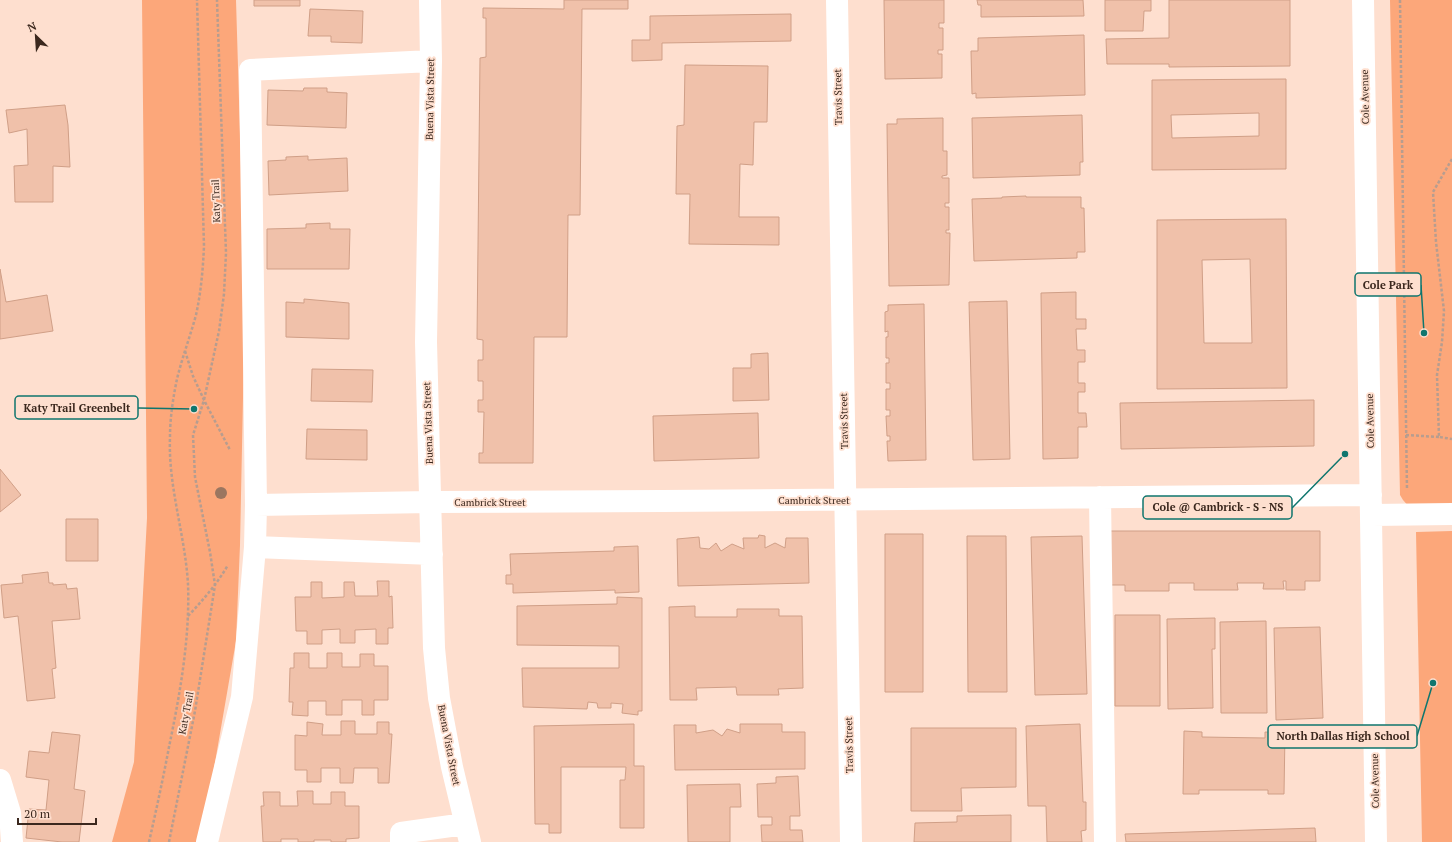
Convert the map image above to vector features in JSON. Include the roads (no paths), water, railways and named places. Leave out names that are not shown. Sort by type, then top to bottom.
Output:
[{"type":"street","name":"Buena Vista Street","points":[[430,0],[431,61],[426,342],[434,648],[439,698],[452,767],[468,833]]},
{"type":"street","name":"Travis Street","points":[[837,0],[851,842]]},
{"type":"street","name":"Cole Avenue","points":[[1363,0],[1372,505],[1376,842]]},
{"type":"street","points":[[208,842],[242,697],[255,547],[256,505],[250,70],[431,61]]},
{"type":"street","points":[[1100,497],[1105,842]]},
{"type":"street","name":"Cambrick Street","points":[[256,505],[430,502],[1100,497],[1372,505],[1407,515],[1452,514]]},
{"type":"street","points":[[255,547],[432,554]]},
{"type":"street","points":[[0,780],[10,813],[12,842]]},
{"type":"street","points":[[401,842],[401,833],[468,833]]},
{"type":"place","name":"Cole Park","points":[[1424,333]]},
{"type":"place","name":"Katy Trail Greenbelt","points":[[194,409]]},
{"type":"place","name":"Cole @ Cambrick - S - NS","points":[[1345,454]]},
{"type":"place","name":"North Dallas High School","points":[[1433,683]]}]
